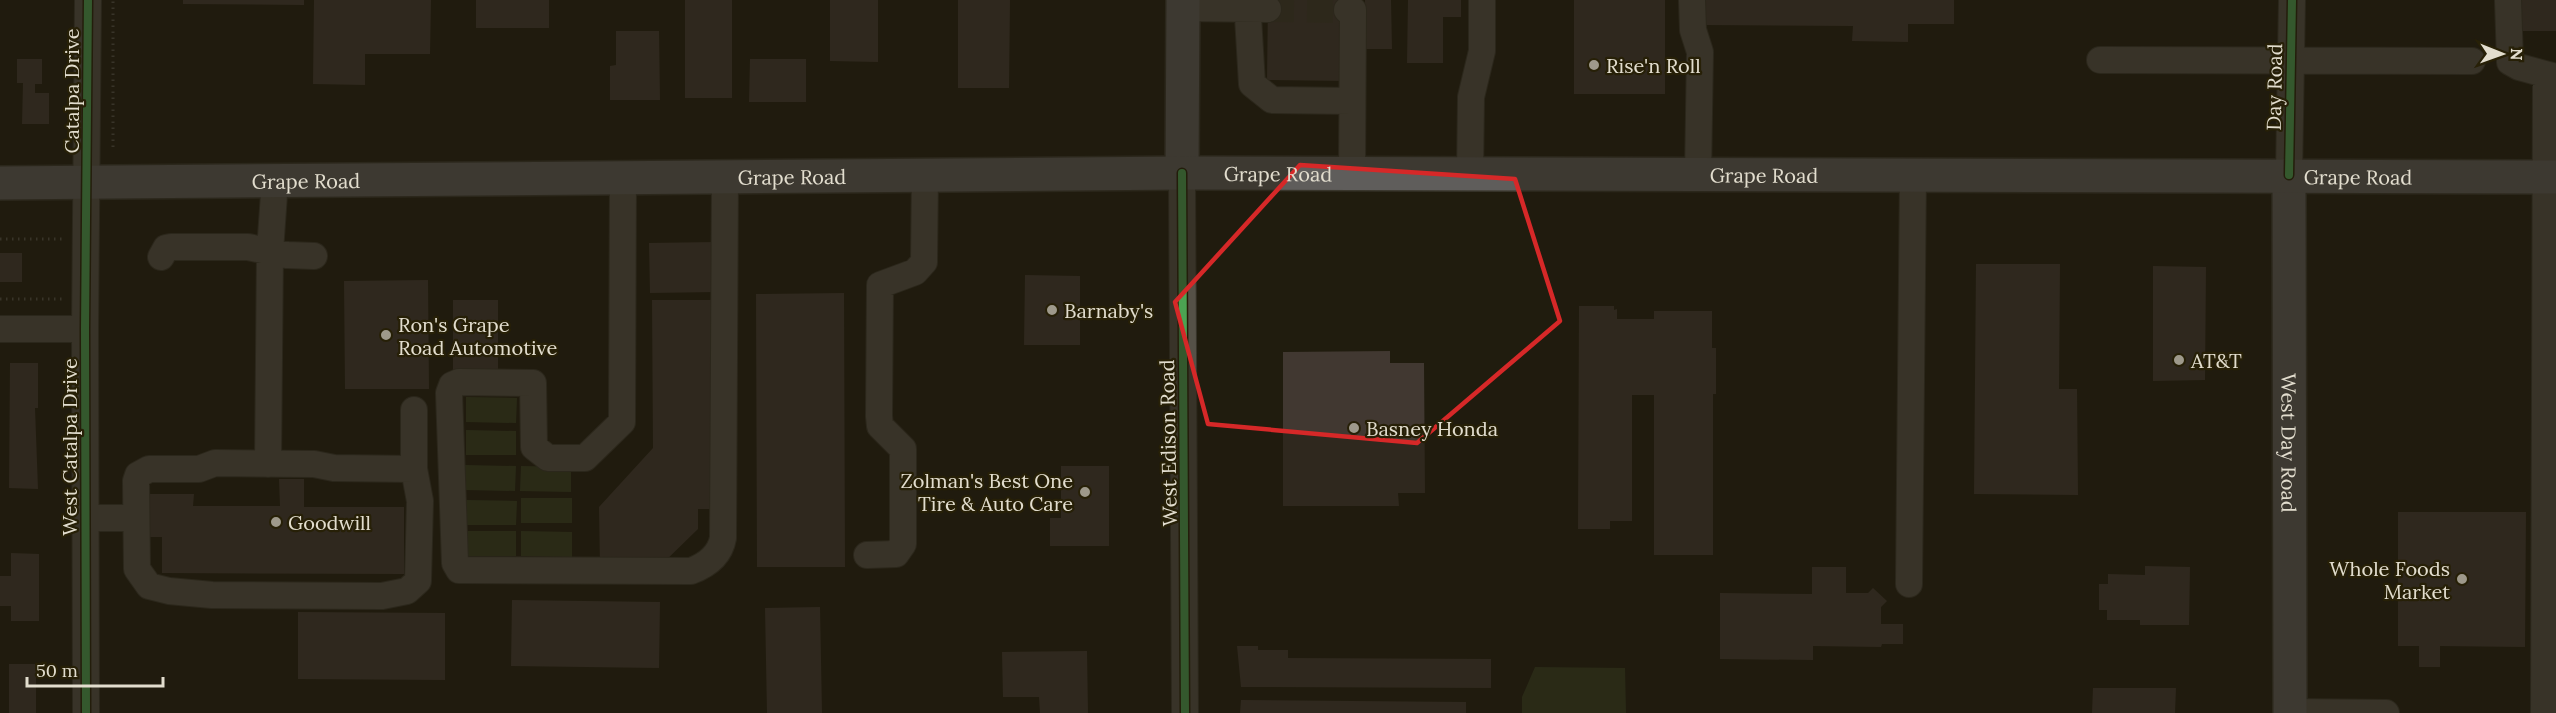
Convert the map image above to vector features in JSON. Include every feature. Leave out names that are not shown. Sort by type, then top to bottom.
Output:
[{"type":"main road","name":"West Edison Road","points":[[1182,172],[1183,4]]},
{"type":"main road","name":"Grape Road","points":[[0,183],[1182,172],[1470,175],[2551,177]]},
{"type":"main road","name":"West Day Road","points":[[2289,175],[2290,713]]},
{"type":"street","name":"Catalpa Drive","points":[[87,182],[88,0]]},
{"type":"street","points":[[1470,175],[1471,97],[1482,51],[1482,0]]},
{"type":"street","points":[[1692,0],[1694,30],[1700,52],[1698,175]]},
{"type":"street","name":"Day Road","points":[[2289,175],[2292,0]]},
{"type":"street","points":[[2508,0],[2510,62],[2551,76],[2544,713]]},
{"type":"street","points":[[1183,4],[1254,6],[1252,84],[1272,100],[1352,101]]},
{"type":"street","points":[[1347,10],[1353,10],[1352,174]]},
{"type":"street","points":[[2100,60],[2472,61]]},
{"type":"street","name":"West Edison Road","points":[[1182,172],[1185,713]]},
{"type":"street","points":[[867,555],[896,554],[903,544],[903,449],[880,426],[879,416],[880,285],[915,272],[924,262],[925,175]]},
{"type":"street","points":[[1910,584],[1913,175]]},
{"type":"street","points":[[623,177],[621,422],[585,458],[548,458],[534,447],[533,383],[455,383],[450,388],[456,568],[464,571],[680,572],[702,567],[722,546],[725,176]]},
{"type":"street","points":[[268,464],[270,251],[275,180]]},
{"type":"street","name":"West Catalpa Drive","points":[[87,182],[85,329],[87,713]]},
{"type":"street","points":[[161,256],[166,248],[171,247],[248,247],[287,255],[314,256]]},
{"type":"street","points":[[0,329],[85,329]]},
{"type":"street","points":[[414,410],[414,469],[420,501],[419,574],[414,587],[399,594],[212,595],[169,591],[149,586],[137,569],[136,481],[138,475],[149,469],[199,469],[215,463],[314,464],[334,468],[414,469]]},
{"type":"street","points":[[86,518],[135,518]]},
{"type":"street","points":[[2290,713],[2386,713]]},
{"type":"path","points":[[113,0],[113,147]]},
{"type":"path","points":[[0,239],[67,239]]},
{"type":"path","points":[[0,299],[67,299]]},
{"type":"highlighted area","points":[[1300,165],[1515,179],[1560,321],[1417,443],[1208,424],[1175,302]]},
{"type":"green space","points":[[466,397],[517,398],[516,423],[466,422]]},
{"type":"green space","points":[[466,430],[516,431],[516,455],[466,455]]},
{"type":"green space","points":[[465,465],[516,466],[515,491],[465,490]]},
{"type":"green space","points":[[521,466],[571,467],[571,492],[520,491]]},
{"type":"green space","points":[[521,498],[572,498],[572,523],[521,523]]},
{"type":"green space","points":[[466,500],[517,501],[516,525],[466,525]]},
{"type":"green space","points":[[466,531],[516,531],[516,556],[466,556]]},
{"type":"green space","points":[[521,531],[572,532],[572,557],[521,556]]},
{"type":"green space","points":[[1535,667],[1625,668],[1626,713],[1522,713],[1522,697]]},
{"type":"building","points":[[183,0],[304,0],[304,5],[183,4]]},
{"type":"building","points":[[314,0],[431,0],[430,54],[365,54],[365,85],[313,84]]},
{"type":"building","points":[[476,0],[549,0],[549,28],[476,28]]},
{"type":"building","points":[[685,0],[732,0],[732,98],[685,98]]},
{"type":"building","points":[[830,0],[878,0],[878,62],[830,61]]},
{"type":"building","points":[[958,0],[1010,0],[1009,88],[958,88]]},
{"type":"building","points":[[1268,0],[1347,0],[1347,81],[1267,80]]},
{"type":"building","points":[[1365,0],[1391,0],[1392,49],[1365,49]]},
{"type":"building","points":[[1408,0],[1461,0],[1461,17],[1443,17],[1443,63],[1407,63]]},
{"type":"building","points":[[1574,0],[1665,0],[1665,94],[1574,94]]},
{"type":"building","points":[[1704,0],[1954,0],[1954,24],[1908,24],[1908,42],[1852,41],[1853,26],[1704,25]]},
{"type":"building","points":[[2520,0],[2556,0],[2556,31],[2520,31]]},
{"type":"building","points":[[616,31],[659,31],[660,100],[610,100],[610,66],[616,65]]},
{"type":"building","points":[[17,59],[42,59],[42,84],[35,84],[35,93],[49,93],[49,124],[22,124],[23,83],[17,83]]},
{"type":"building","points":[[750,59],[806,59],[806,102],[749,102]]},
{"type":"building","points":[[716,242],[716,292],[650,293],[649,243]]},
{"type":"building","points":[[0,253],[22,253],[22,282],[0,282]]},
{"type":"building","points":[[1976,264],[2060,264],[2059,389],[2077,389],[2078,495],[1974,494]]},
{"type":"building","points":[[2153,266],[2206,267],[2205,380],[2153,381]]},
{"type":"building","name":"Barnaby's","points":[[1025,275],[1080,276],[1080,345],[1024,345]]},
{"type":"building","name":"Ron's Grape Road Automotive","points":[[428,280],[429,389],[345,389],[344,281]]},
{"type":"building","points":[[844,293],[845,567],[757,567],[756,294]]},
{"type":"building","points":[[453,300],[498,300],[498,370],[453,371]]},
{"type":"building","points":[[652,300],[711,300],[712,509],[698,509],[698,529],[660,566],[600,567],[599,507],[653,448]]},
{"type":"building","points":[[1579,306],[1614,306],[1614,310],[1617,309],[1617,319],[1654,319],[1654,311],[1712,311],[1712,348],[1716,348],[1716,394],[1713,394],[1713,555],[1654,555],[1654,395],[1632,395],[1632,521],[1610,521],[1610,529],[1578,529]]},
{"type":"building","name":"Basney Honda","points":[[1390,351],[1390,363],[1424,363],[1425,493],[1398,493],[1399,506],[1283,506],[1283,352]]},
{"type":"building","points":[[10,363],[38,363],[38,408],[35,408],[38,489],[9,488]]},
{"type":"building","name":"Zolman's Best One Tire & Auto Care","points":[[1061,466],[1109,466],[1109,546],[1050,546],[1050,518],[1061,518]]},
{"type":"building","name":"Goodwill","points":[[279,479],[304,479],[304,507],[404,507],[404,574],[162,573],[162,537],[148,537],[148,494],[194,494],[193,506],[280,506]]},
{"type":"building","name":"Whole Foods Market","points":[[2398,512],[2526,512],[2525,647],[2440,646],[2440,667],[2419,667],[2419,646],[2398,646]]},
{"type":"building","points":[[11,553],[39,554],[39,621],[11,621],[11,606],[0,606],[0,576],[11,576]]},
{"type":"building","points":[[2145,566],[2190,567],[2189,625],[2140,625],[2140,620],[2107,620],[2107,610],[2099,610],[2099,584],[2108,584],[2108,574],[2145,575]]},
{"type":"building","points":[[1812,567],[1846,567],[1846,593],[1868,593],[1873,588],[1887,601],[1881,607],[1881,624],[1903,624],[1903,644],[1882,644],[1881,647],[1813,646],[1813,660],[1720,659],[1720,593],[1812,594]]},
{"type":"building","points":[[512,600],[660,602],[659,668],[511,666]]},
{"type":"building","points":[[820,607],[822,713],[767,713],[765,608]]},
{"type":"building","points":[[298,612],[445,613],[445,680],[298,679]]},
{"type":"building","points":[[1237,646],[1258,646],[1258,650],[1288,650],[1288,658],[1491,659],[1491,688],[1241,687]]},
{"type":"building","points":[[1087,651],[1088,713],[1040,713],[1039,697],[1003,697],[1002,652]]},
{"type":"building","points":[[9,664],[36,664],[36,713],[9,713]]},
{"type":"building","points":[[2093,688],[2176,688],[2175,713],[2092,713]]},
{"type":"building","points":[[1241,700],[1466,702],[1466,713],[1240,713]]},
{"type":"tunnel","points":[[1268,9],[1347,10]]},
{"type":"cycle path","points":[[86,713],[85,329],[88,0]]},
{"type":"cycle path","points":[[2289,175],[2292,0]]},
{"type":"cycle path","points":[[1182,173],[1185,713]]},
{"type":"place","name":"Rise'n Roll","points":[[1594,65]]},
{"type":"place","name":"Barnaby's","points":[[1052,310]]},
{"type":"place","name":"Ron's Grape Road Automotive","points":[[386,335]]},
{"type":"place","name":"AT&T","points":[[2179,360]]},
{"type":"place","name":"Basney Honda","points":[[1354,428]]},
{"type":"place","name":"Zolman's Best One Tire & Auto Care","points":[[1085,492]]},
{"type":"place","name":"Goodwill","points":[[276,522]]},
{"type":"place","name":"Whole Foods Market","points":[[2462,579]]}]
